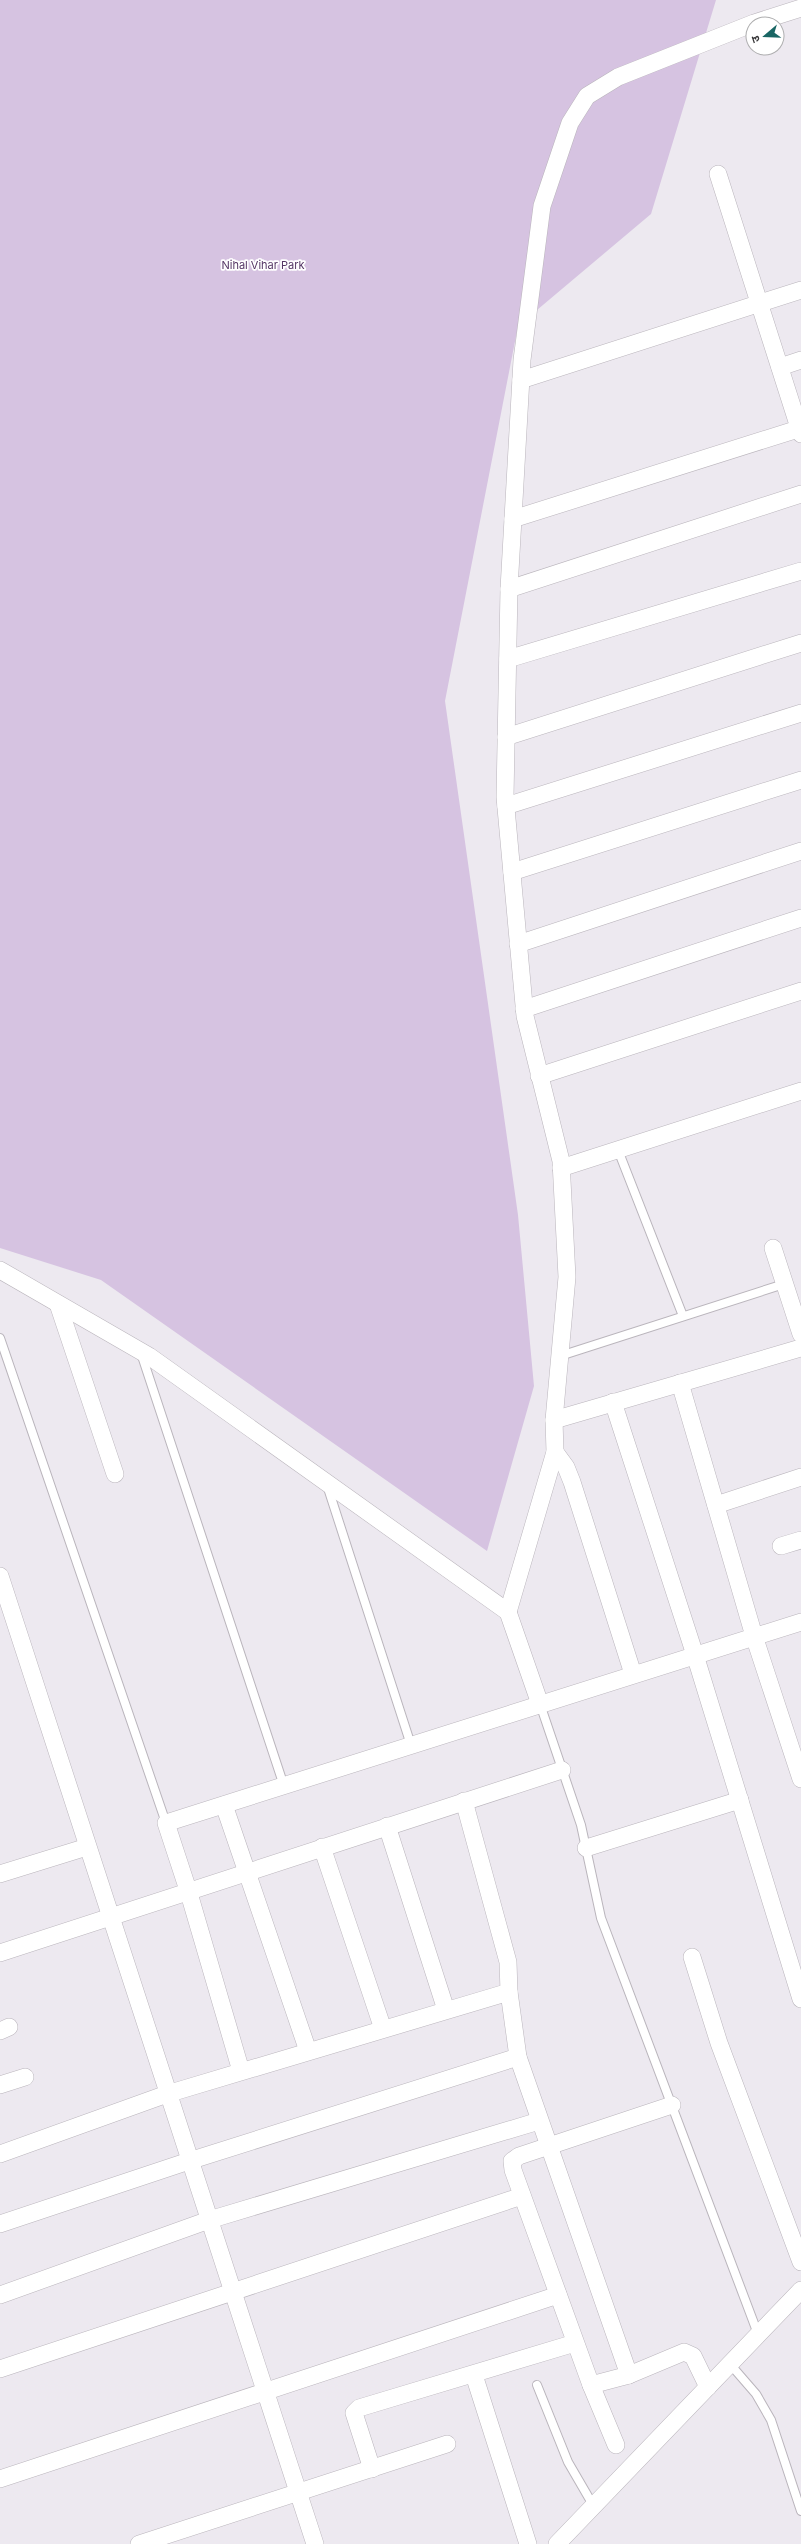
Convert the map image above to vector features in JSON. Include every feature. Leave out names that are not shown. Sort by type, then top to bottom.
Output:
[{"type":"street","points":[[508,1612],[555,1452],[554,1420],[567,1277],[561,1168],[524,1009],[506,806],[509,588],[521,380],[542,206],[570,123],[587,96],[618,77],[754,23],[801,8]]},
{"type":"street","points":[[513,519],[800,430],[718,174]]},
{"type":"street","points":[[521,380],[801,290]]},
{"type":"street","points":[[780,367],[801,360]]},
{"type":"street","points":[[509,588],[801,494]]},
{"type":"street","points":[[508,660],[801,571]]},
{"type":"street","points":[[506,737],[801,642]]},
{"type":"street","points":[[506,806],[801,713]]},
{"type":"street","points":[[512,872],[801,780]]},
{"type":"street","points":[[518,944],[801,851]]},
{"type":"street","points":[[524,1009],[801,918]]},
{"type":"street","points":[[539,1076],[801,991]]},
{"type":"street","points":[[561,1168],[801,1091]]},
{"type":"street","points":[[773,1248],[801,1334]]},
{"type":"street","points":[[0,1270],[140,1350],[508,1612],[540,1704]]},
{"type":"street","points":[[58,1304],[116,1474]]},
{"type":"street","points":[[554,1420],[801,1348]]},
{"type":"street","points":[[680,1383],[754,1636],[801,1779]]},
{"type":"street","points":[[613,1402],[695,1655],[801,1999]]},
{"type":"street","points":[[555,1452],[566,1468],[572,1482],[633,1674]]},
{"type":"street","points":[[716,1505],[801,1477]]},
{"type":"street","points":[[781,1546],[801,1540]]},
{"type":"street","points":[[0,1576],[167,2094],[315,2544]]},
{"type":"street","points":[[241,2071],[188,1890],[166,1823],[801,1622]]},
{"type":"street","points":[[0,1953],[109,1915],[562,1770]]},
{"type":"street","points":[[586,1848],[740,1800]]},
{"type":"street","points":[[464,1801],[508,1962],[509,1992],[518,2057],[548,2147],[629,2375]]},
{"type":"street","points":[[224,1805],[308,2051]]},
{"type":"street","points":[[387,1826],[446,2010]]},
{"type":"street","points":[[0,1874],[87,1847]]},
{"type":"street","points":[[322,1847],[383,2029]]},
{"type":"street","points":[[692,1957],[719,2043],[801,2262]]},
{"type":"street","points":[[0,2154],[167,2094],[509,1992]]},
{"type":"street","points":[[0,2224],[189,2160],[518,2057]]},
{"type":"street","points":[[0,2085],[25,2077]]},
{"type":"street","points":[[616,2444],[575,2343],[522,2196],[512,2161],[519,2156],[672,2105]]},
{"type":"street","points":[[0,2295],[209,2220],[539,2121]]},
{"type":"street","points":[[0,2369],[522,2196]]},
{"type":"street","points":[[557,2544],[801,2290]]},
{"type":"street","points":[[0,2479],[265,2390],[558,2295]]},
{"type":"street","points":[[372,2468],[354,2413],[359,2408],[474,2375],[575,2343]]},
{"type":"street","points":[[591,2385],[629,2375],[684,2352],[693,2356],[708,2387]]},
{"type":"street","points":[[474,2375],[528,2544]]},
{"type":"street","points":[[139,2544],[447,2444]]},
{"type":"lane","points":[[618,1150],[683,1316]]},
{"type":"lane","points":[[560,1356],[784,1284]]},
{"type":"lane","points":[[0,1338],[166,1823]]},
{"type":"lane","points":[[140,1350],[284,1786]]},
{"type":"lane","points":[[326,1482],[411,1745]]},
{"type":"lane","points":[[540,1704],[581,1825],[601,1918],[758,2334]]},
{"type":"lane","points":[[730,2364],[756,2394],[771,2420],[801,2511]]},
{"type":"lane","points":[[538,2385],[568,2462],[593,2505]]},
{"type":"green space","name":"Nihal Vihar Park","points":[[0,0],[716,0],[651,214],[518,326],[445,701],[518,1215],[534,1386],[487,1551],[101,1280],[0,1248]]}]
